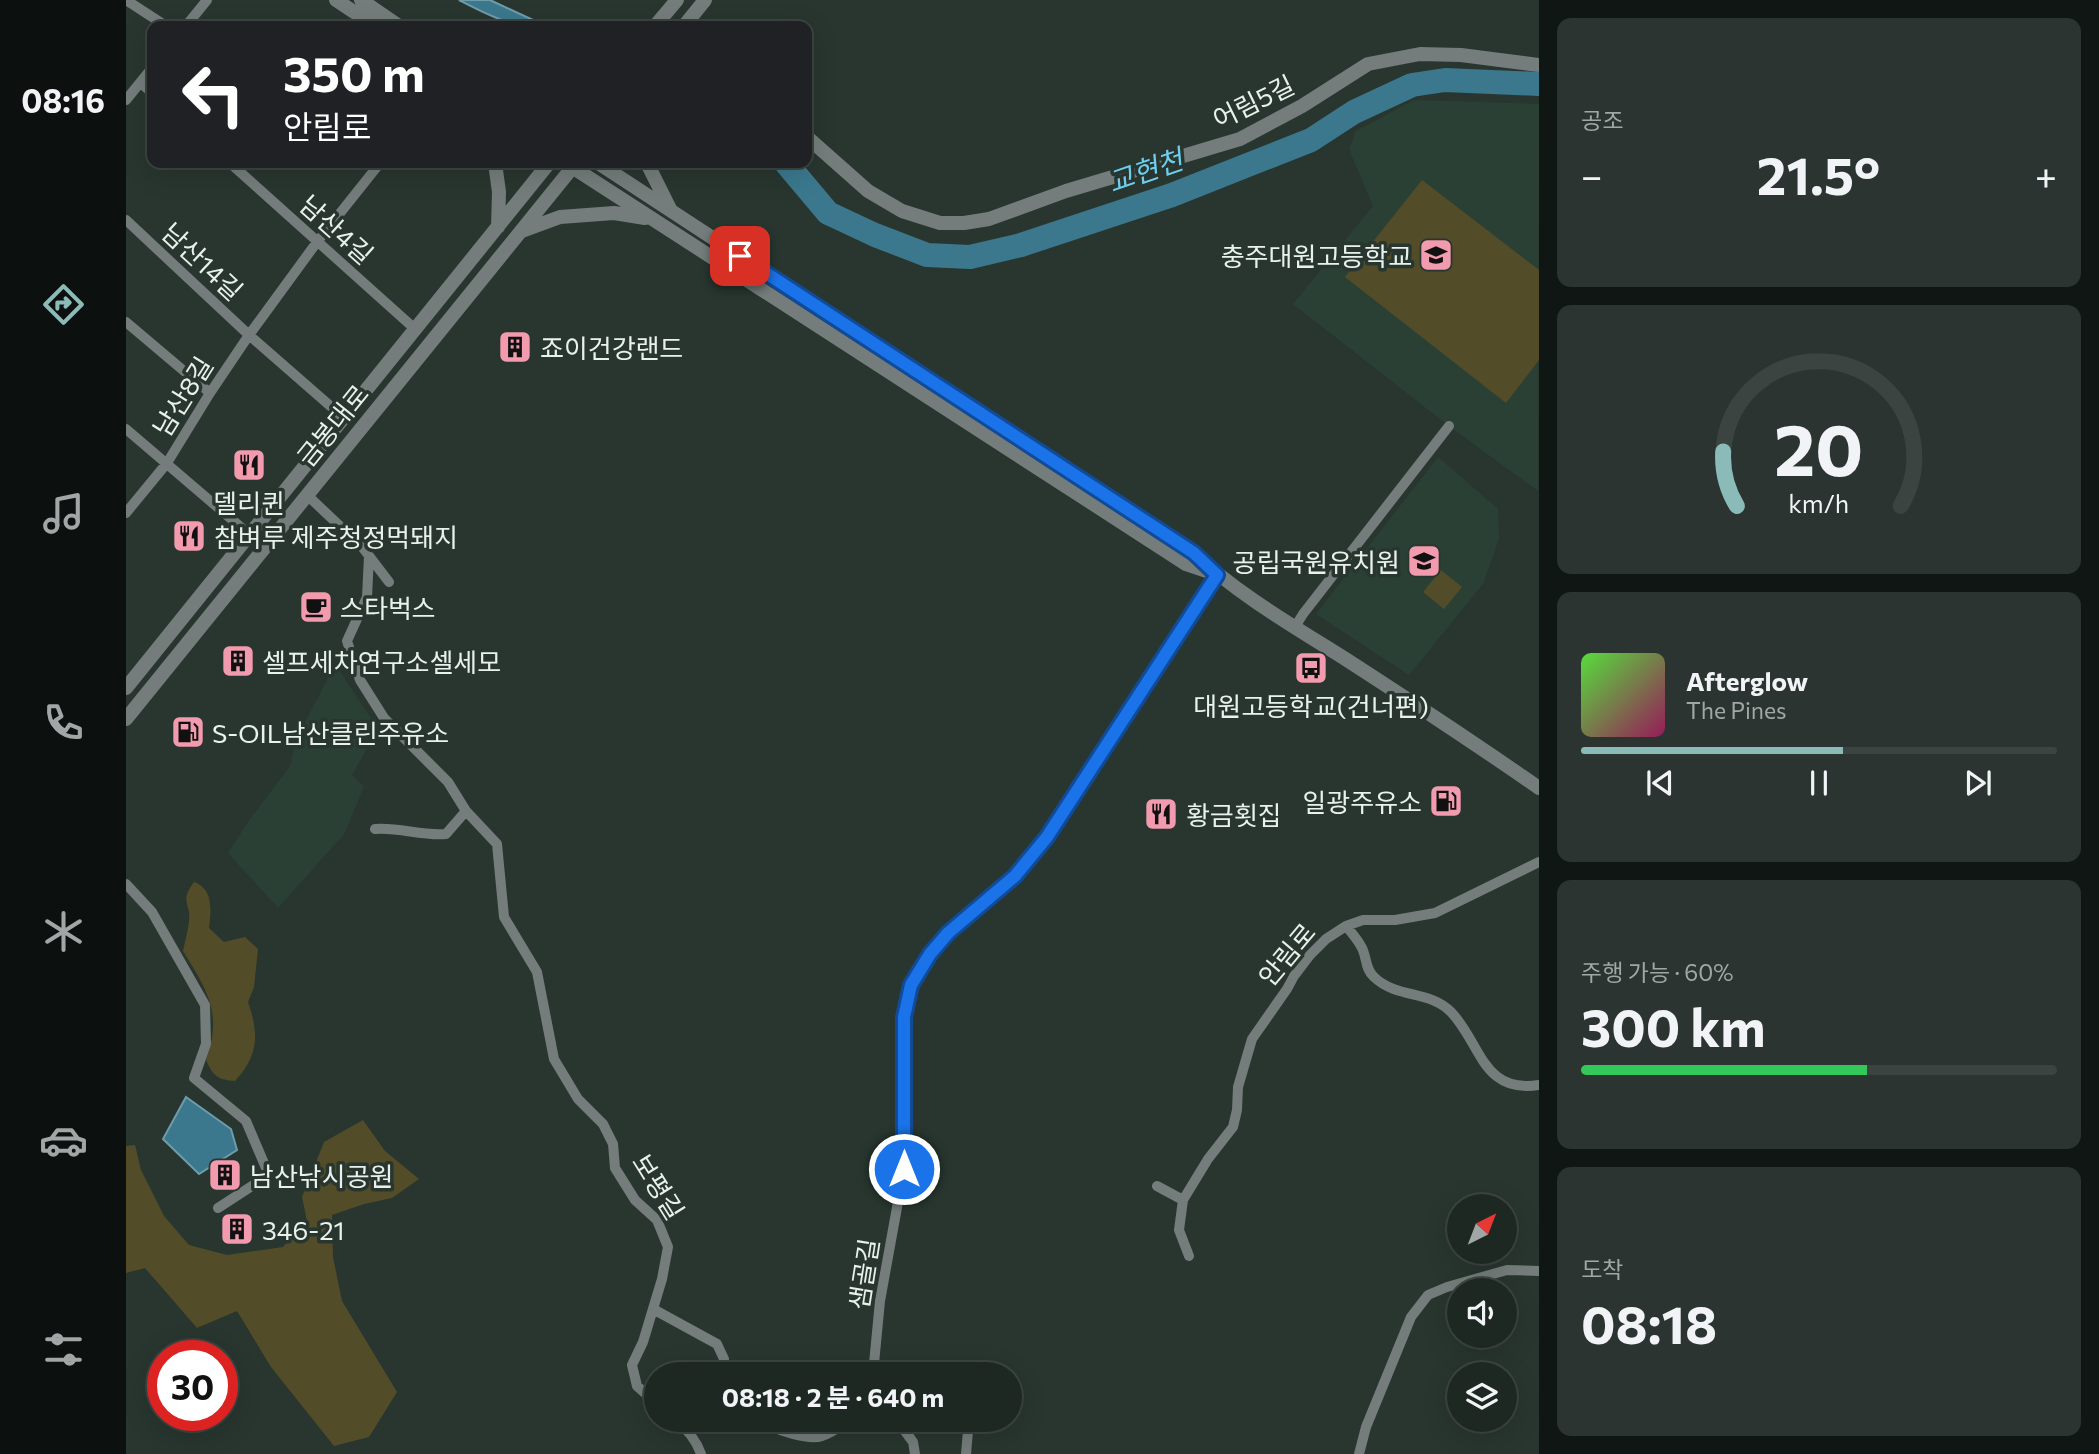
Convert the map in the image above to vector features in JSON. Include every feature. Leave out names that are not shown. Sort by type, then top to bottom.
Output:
[{"type":"street","points":[[126,0],[158,21]]},
{"type":"street","points":[[190,21],[206,0]]},
{"type":"street","points":[[336,0],[368,21]]},
{"type":"street","points":[[361,0],[392,21]]},
{"type":"street","points":[[660,21],[677,0]]},
{"type":"street","points":[[688,21],[705,0]]},
{"type":"street","name":"어림5길","points":[[812,141],[868,191],[902,211],[940,223],[964,223],[989,219],[1066,191],[1240,139],[1302,106],[1368,64],[1420,54],[1461,55],[1539,65]]},
{"type":"street","points":[[126,100],[147,75]]},
{"type":"street","points":[[141,83],[147,88]]},
{"type":"street","name":"남산4길","points":[[236,168],[415,330]]},
{"type":"street","name":"남산14길","points":[[249,335],[375,168]]},
{"type":"street","points":[[496,168],[499,192],[498,226]]},
{"type":"street","name":"금봉대로","points":[[126,688],[545,168]]},
{"type":"street","name":"금봉대로","points":[[126,719],[568,168]]},
{"type":"street","points":[[577,168],[1186,564],[1217,575]]},
{"type":"street","points":[[606,168],[1182,545],[1217,575],[1460,733],[1539,788]]},
{"type":"street","points":[[649,168],[670,210]]},
{"type":"street","points":[[520,231],[560,217],[614,213],[654,219]]},
{"type":"street","name":"남산14길","points":[[126,220],[249,335],[344,418]]},
{"type":"street","points":[[126,322],[210,393]]},
{"type":"street","name":"남산8길","points":[[126,513],[167,463],[249,335]]},
{"type":"street","points":[[1295,627],[1449,426]]},
{"type":"street","points":[[126,429],[250,535]]},
{"type":"street","points":[[307,495],[369,556],[389,582]]},
{"type":"street","name":"보평길","points":[[369,556],[367,597],[347,641],[360,680],[384,718],[449,782],[466,811],[497,844],[504,917],[537,972],[554,1059],[578,1099],[603,1124],[613,1144],[615,1168],[635,1200],[657,1220],[668,1247],[662,1279],[643,1342],[632,1365],[638,1386],[644,1392]]},
{"type":"street","name":"샘골길","points":[[874,1362],[880,1301],[904,1169],[904,1017],[911,985],[930,954],[948,933],[1015,876],[1047,837],[1217,575]]},
{"type":"street","points":[[375,829],[390,828],[426,835],[446,834],[466,811]]},
{"type":"street","name":"안림로","points":[[1189,1256],[1178,1230],[1183,1200],[1220,1142],[1233,1127],[1238,1087],[1252,1040],[1310,955],[1326,939],[1346,926],[1363,920],[1395,920],[1435,913],[1539,862]]},
{"type":"street","points":[[126,884],[152,912],[205,1005],[206,1044],[194,1078],[246,1121],[269,1175],[218,1208]]},
{"type":"street","points":[[1346,926],[1364,951],[1371,975],[1394,991],[1441,1003],[1461,1024],[1478,1055],[1510,1086],[1539,1085]]},
{"type":"street","points":[[1157,1186],[1183,1200]]},
{"type":"street","points":[[1359,1454],[1366,1427],[1411,1317],[1428,1295],[1507,1270],[1539,1271]]},
{"type":"street","points":[[653,1309],[716,1344],[723,1362]]},
{"type":"street","points":[[689,1432],[701,1454]]},
{"type":"street","points":[[786,1432],[815,1438],[830,1432]]},
{"type":"street","points":[[906,1432],[913,1442],[915,1454]]},
{"type":"street","points":[[966,1454],[968,1432]]},
{"type":"shaded area","name":"충주대원고등학교","points":[[1414,100],[1539,104],[1538,491],[1449,426],[1293,304],[1373,206],[1349,149],[1356,131]]},
{"type":"shaded area","points":[[1422,180],[1539,270],[1539,360],[1506,403],[1345,277]]},
{"type":"shaded area","name":"공립국원유치원","points":[[1438,457],[1498,509],[1499,539],[1483,584],[1409,675],[1316,614]]},
{"type":"shaded area","points":[[1441,570],[1462,587],[1444,609],[1423,592]]},
{"type":"shaded area","points":[[335,664],[378,729],[352,775],[364,786],[345,833],[278,908],[228,853],[291,765],[295,742]]},
{"type":"shaded area","points":[[194,882],[205,890],[210,901],[209,928],[224,942],[245,937],[258,949],[254,987],[248,1002],[254,1024],[255,1044],[249,1062],[235,1081],[217,1076],[206,1060],[211,1043],[213,1015],[205,990],[183,951],[189,921],[186,898]]},
{"type":"shaded area","points":[[363,1120],[385,1151],[419,1179],[392,1198],[332,1215],[333,1257],[342,1301],[397,1392],[369,1437],[334,1446],[271,1367],[237,1311],[197,1328],[145,1268],[126,1273],[126,1146],[135,1145],[141,1170],[164,1216],[189,1245],[227,1255],[283,1247],[307,1221],[302,1197],[324,1142]]},
{"type":"water","points":[[459,0],[490,0],[535,21],[509,21]]},
{"type":"water","name":"남산낚시공원","points":[[186,1097],[231,1129],[237,1150],[199,1174],[163,1139]]},
{"type":"waterway","name":"교현천","points":[[790,168],[828,213],[927,255],[970,257],[1021,245],[1172,195],[1311,140],[1354,112],[1412,85],[1445,80],[1539,84]]},
{"type":"place","name":"충주대원고등학교","points":[[1436,255]]},
{"type":"place","name":"죠이건강랜드","points":[[515,347]]},
{"type":"place","name":"델리퀸","points":[[249,465]]},
{"type":"place","name":"참벼루 제주청정먹돼지","points":[[189,536]]},
{"type":"place","name":"공립국원유치원","points":[[1424,561]]},
{"type":"place","name":"스타벅스","points":[[316,607]]},
{"type":"place","name":"셀프세차연구소셀세모","points":[[238,661]]},
{"type":"place","name":"대원고등학교(건너편)","points":[[1311,668]]},
{"type":"place","name":"S-OIL남산클린주유소","points":[[188,732]]},
{"type":"place","name":"일광주유소","points":[[1446,801]]},
{"type":"place","name":"황금횟집","points":[[1161,814]]},
{"type":"place","name":"남산낚시공원","points":[[225,1175]]},
{"type":"place","name":"346-21","points":[[237,1229]]},
{"type":"route","points":[[740,256],[1194,553],[1217,575],[1047,837],[1015,876],[948,933],[930,954],[911,985],[904,1017],[904,1169]]}]
